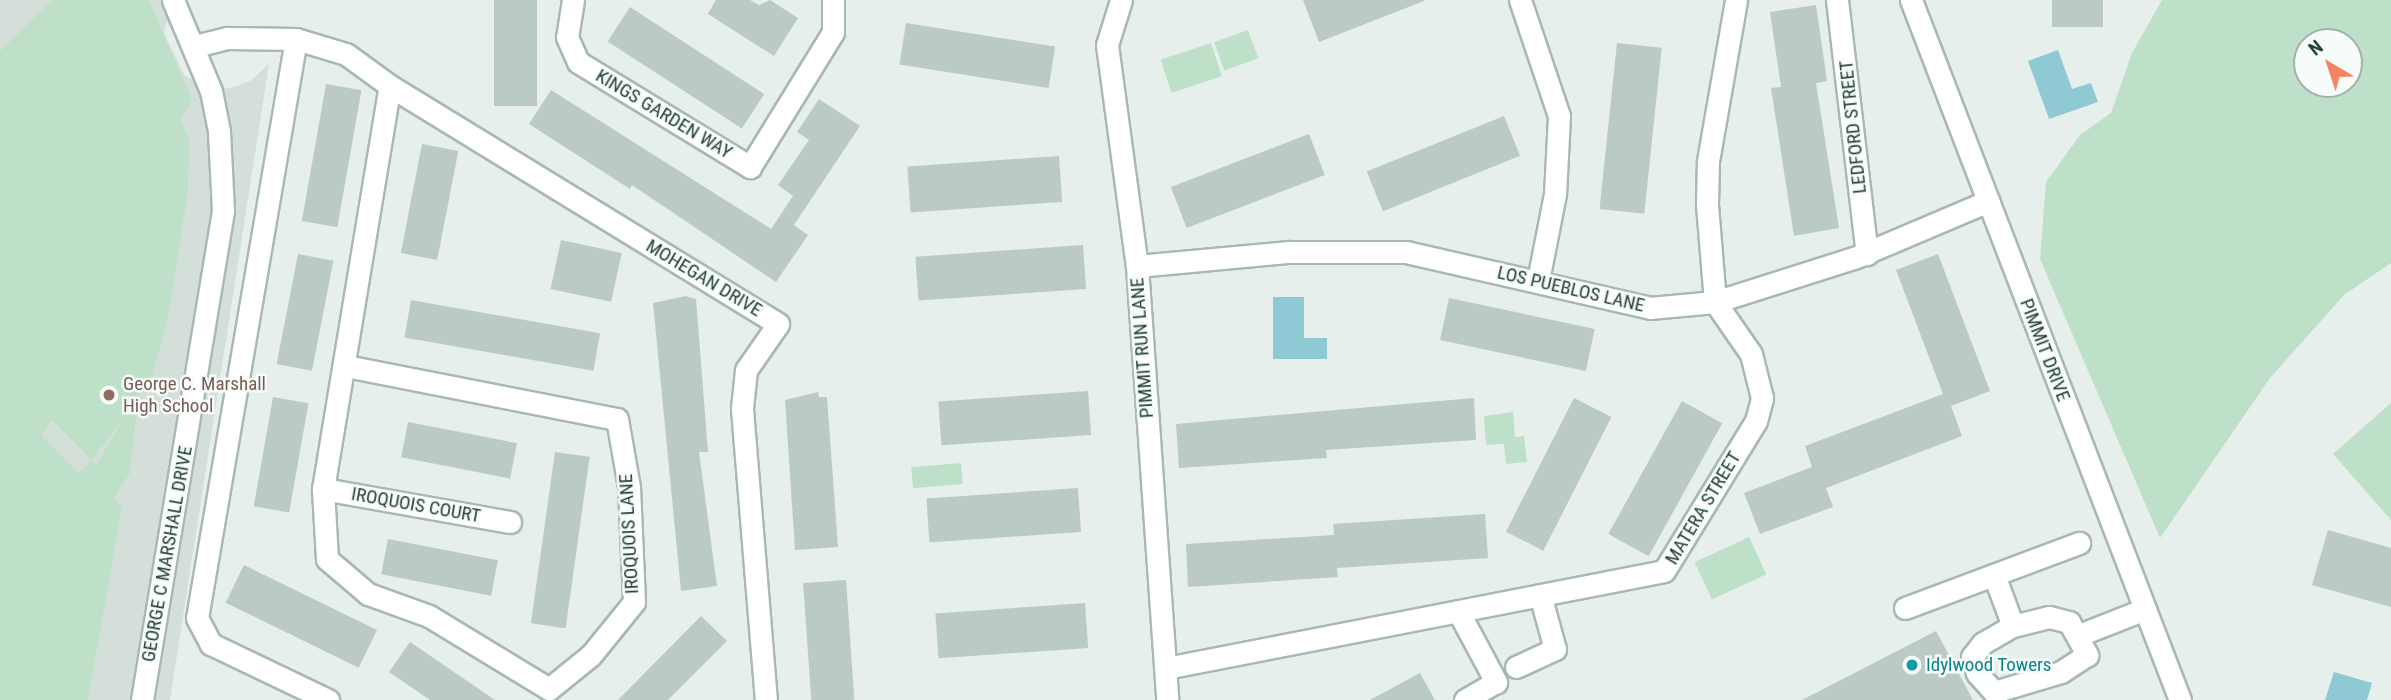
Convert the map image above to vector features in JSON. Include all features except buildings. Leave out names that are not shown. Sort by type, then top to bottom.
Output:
[{"type":"street","name":"GEORGE C MARSHALL DRIVE","points":[[142,700],[223,211],[219,131],[195,46],[173,0]]},
{"type":"street","name":"KINGS GARDEN WAY","points":[[573,0],[567,37],[578,62],[750,167],[833,32],[833,0]]},
{"type":"street","name":"PIMMIT RUN LANE","points":[[1121,0],[1107,45],[1137,266],[1167,700]]},
{"type":"street","points":[[1520,0],[1559,116],[1555,194],[1538,281]]},
{"type":"street","points":[[1715,302],[1708,161],[1736,0]]},
{"type":"street","name":"LEDFORD STREET","points":[[1837,0],[1867,254]]},
{"type":"street","name":"PIMMIT DRIVE","points":[[1911,0],[2180,700]]},
{"type":"street","name":"MOHEGAN DRIVE","points":[[195,46],[228,38],[296,39],[346,54],[390,86],[778,324],[746,370],[742,410],[766,700]]},
{"type":"street","points":[[296,39],[197,618],[211,644],[328,700]]},
{"type":"street","name":"IROQUOIS LANE","points":[[346,366],[617,419],[629,487],[634,602],[591,655],[549,689],[429,616],[368,594],[327,559],[323,489],[346,366],[390,86]]},
{"type":"street","name":"LOS PUEBLOS LANE","points":[[1137,266],[1289,252],[1406,252],[1650,308],[1715,302],[1867,254],[1988,201]]},
{"type":"street","name":"MATERA STREET","points":[[1166,668],[1664,571],[1756,421],[1762,398],[1751,354],[1715,302]]},
{"type":"street","name":"IROQUOIS COURT","points":[[323,489],[510,522]]},
{"type":"street","points":[[1905,608],[2079,543]]},
{"type":"street","points":[[1994,575],[2014,626]]},
{"type":"street","points":[[1516,667],[1555,649],[1540,595]]},
{"type":"street","points":[[2079,635],[2145,609]]},
{"type":"street","points":[[1458,611],[1496,682],[1465,700]]},
{"type":"street","points":[[2049,617],[2069,622],[2079,635],[2087,655],[2061,673],[1994,692],[1977,673],[1972,657],[1983,643],[2014,626],[2049,617]]},
{"type":"shaded area","name":"George C. Marshall High School","points":[[0,0],[172,0],[164,34],[185,76],[215,89],[231,88],[250,81],[269,64],[170,700],[0,700]]},
{"type":"green space","name":"George C. Marshall High School","points":[[52,0],[149,0],[192,99],[181,120],[189,140],[188,191],[168,319],[151,378],[138,397],[130,473],[113,499],[122,507],[88,700],[0,700],[0,51]],"holes":[[[125,416],[96,465],[91,461],[78,473],[41,435],[52,420],[92,460]]]},
{"type":"green space","points":[[2162,0],[2391,0],[2391,263],[2344,295],[2270,378],[2160,538],[2040,259],[2046,182],[2080,135],[2111,113],[2132,53]]},
{"type":"green space","points":[[1248,30],[1258,58],[1224,71],[1214,42]]},
{"type":"green space","points":[[1211,43],[1222,76],[1171,93],[1161,59]]},
{"type":"green space","points":[[2391,403],[2391,520],[2333,454]]},
{"type":"green space","points":[[1513,412],[1515,437],[1524,436],[1527,462],[1506,464],[1504,444],[1486,445],[1484,416]]},
{"type":"green space","points":[[961,463],[963,484],[913,488],[911,467]]},
{"type":"green space","points":[[1749,537],[1766,574],[1712,600],[1695,562]]},
{"type":"water","points":[[2058,50],[2072,89],[2091,83],[2098,102],[2049,119],[2028,61]]},
{"type":"water","points":[[1273,297],[1304,297],[1304,338],[1327,338],[1327,359],[1273,359]]},
{"type":"water","points":[[2334,672],[2372,683],[2367,700],[2325,700]]},
{"type":"place","name":"George C. Marshall High School","points":[[109,395]]},
{"type":"place","name":"Idylwood Towers","points":[[1912,665]]}]
